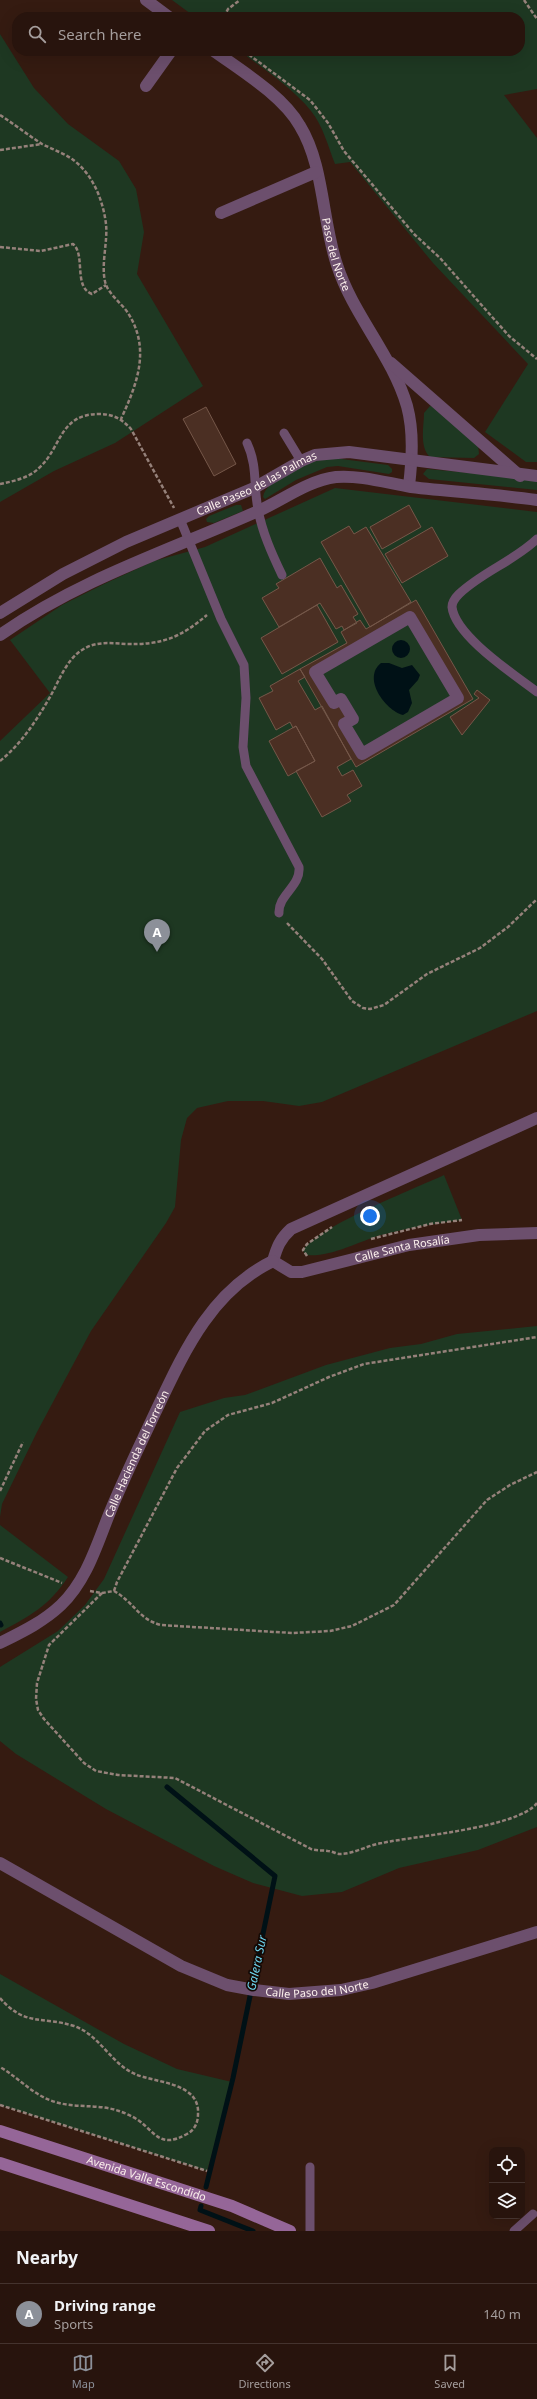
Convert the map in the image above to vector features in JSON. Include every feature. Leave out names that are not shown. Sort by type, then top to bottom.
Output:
[{"type":"street","points":[[146,0],[162,12]]},
{"type":"street","points":[[146,86],[167,56]]},
{"type":"street","name":"Paso del Norte","points":[[221,56],[287,107],[300,126],[308,142],[337,266],[349,293],[386,359],[407,405],[411,427],[412,461],[409,486]]},
{"type":"street","points":[[221,213],[316,172]]},
{"type":"street","points":[[386,359],[520,476]]},
{"type":"street","name":"Calle Paseo de las Palmas","points":[[0,613],[63,574],[180,519],[254,488],[301,461],[326,453],[337,452],[520,476],[537,476]]},
{"type":"street","name":"Calle Paseo de las Palmas","points":[[0,634],[67,593],[258,512],[311,484],[331,478],[351,477],[409,486],[537,500]]},
{"type":"street","points":[[410,617],[458,698],[362,754],[344,724],[353,719],[341,699],[334,704],[315,672],[410,617]]},
{"type":"street","points":[[272,1260],[277,1246],[283,1236],[292,1229],[537,1118]]},
{"type":"street","name":"Calle Santa Rosalía","points":[[272,1260],[291,1272],[302,1272],[409,1245],[479,1235],[537,1233]]},
{"type":"street","name":"Calle Hacienda del Torreón","points":[[0,1643],[42,1621],[62,1604],[75,1588],[86,1570],[125,1477],[187,1346],[219,1302],[251,1271],[272,1260]]},
{"type":"street","name":"Calle Paso del Norte","points":[[0,1863],[181,1966],[227,1985],[254,1990],[289,1994],[341,1990],[372,1983],[537,1932]]},
{"type":"street","name":"Avenida Valle Escondido","points":[[0,2131],[232,2206],[290,2231]]},
{"type":"street","points":[[0,2163],[208,2231]]},
{"type":"lane","points":[[284,433],[301,461]]},
{"type":"lane","points":[[248,443],[255,465],[254,488],[258,512],[267,543],[282,575]]},
{"type":"lane","points":[[180,519],[216,607],[241,656],[246,674],[243,747],[246,766],[299,867],[298,879],[282,902],[280,913]]},
{"type":"lane","points":[[537,539],[509,561],[466,588],[452,602],[452,607],[457,621],[470,637],[537,692]]},
{"type":"lane","points":[[310,2167],[310,2231]]},
{"type":"lane","points":[[514,2231],[533,2214]]},
{"type":"path","points":[[226,12],[228,9],[240,0]]},
{"type":"path","points":[[524,0],[537,19]]},
{"type":"path","points":[[251,56],[310,100],[328,123],[344,152],[409,229],[440,258],[513,340],[537,360]]},
{"type":"path","points":[[0,115],[43,144],[73,160],[87,174],[95,186],[102,202],[106,225],[106,285],[129,314],[136,327],[141,348],[139,374],[134,390],[121,419]]},
{"type":"path","points":[[0,150],[43,144]]},
{"type":"path","points":[[0,247],[41,251],[73,244],[77,248],[81,274],[86,290],[92,294],[106,285]]},
{"type":"path","points":[[0,484],[27,477],[39,469],[64,430],[76,420],[92,414],[112,415],[121,419],[131,429],[144,450],[180,519]]},
{"type":"path","points":[[0,761],[20,744],[67,666],[84,649],[97,644],[146,643],[177,637],[190,630],[216,607]]},
{"type":"path","points":[[280,913],[331,971],[352,1001],[363,1008],[370,1009],[384,1005],[427,974],[480,948],[508,927],[537,898]]},
{"type":"path","points":[[366,1240],[422,1226],[462,1220]]},
{"type":"path","points":[[313,1256],[305,1256],[303,1250],[307,1244],[334,1226]]},
{"type":"path","points":[[114,1591],[117,1582],[177,1468],[205,1431],[224,1418],[246,1409],[272,1403],[328,1377],[364,1364],[537,1337]]},
{"type":"path","points":[[0,1491],[23,1442]]},
{"type":"path","points":[[0,1558],[75,1588],[102,1593],[114,1591],[127,1598],[147,1622],[162,1626],[292,1633],[330,1631],[352,1626],[394,1605],[487,1500],[510,1485],[537,1472]]},
{"type":"path","points":[[102,1593],[49,1645],[37,1683],[36,1699],[38,1710],[44,1719],[84,1762],[96,1771],[118,1775],[175,1778],[311,1849],[321,1852],[327,1850],[340,1854],[382,1842],[411,1839],[492,1824],[524,1812],[537,1803]]},
{"type":"path","points":[[0,1998],[10,2009],[26,2018],[74,2026],[95,2040],[121,2067],[134,2074],[151,2081],[178,2086],[192,2095],[198,2109],[198,2121],[192,2132],[177,2140],[163,2139],[150,2132],[138,2120],[110,2108],[58,2103],[44,2098],[31,2092],[17,2079],[0,2067]]},
{"type":"path","points":[[0,2105],[207,2172]]},
{"type":"green space","points":[[172,0],[537,0],[537,89],[504,95],[537,138],[537,462],[526,462],[485,432],[528,364],[433,263],[350,162],[335,164],[319,123],[303,102],[286,86],[247,56],[525,56],[525,12],[188,12]]},
{"type":"green space","points":[[0,34],[12,53],[12,56],[14,56],[34,88],[68,124],[119,161],[136,189],[144,232],[137,274],[203,386],[115,443],[54,471],[0,502]]},
{"type":"green space","points":[[430,406],[436,407],[478,444],[479,454],[474,458],[430,457],[424,448],[423,436],[424,413]]},
{"type":"green space","points":[[326,457],[388,465],[392,469],[392,472],[389,474],[338,466],[327,467],[296,480],[265,499],[263,497],[266,490],[280,478],[300,467]]},
{"type":"green space","points":[[427,469],[537,479],[537,490],[429,479],[423,474]]},
{"type":"green space","points":[[335,488],[537,512],[537,1011],[322,1102],[299,1106],[263,1101],[228,1101],[197,1108],[187,1118],[181,1140],[175,1207],[166,1223],[91,1331],[37,1432],[2,1504],[0,1517],[0,741],[50,693],[10,640],[62,605],[104,584],[154,561],[205,547]]},
{"type":"green space","points":[[236,505],[241,505],[243,511],[214,523],[207,522],[206,519],[209,516]]},
{"type":"green space","points":[[444,1175],[462,1220],[401,1230],[381,1235],[334,1252],[305,1255],[303,1250],[312,1240],[347,1219]]},
{"type":"green space","points":[[537,1326],[537,1827],[478,1850],[399,1868],[342,1892],[302,1896],[253,1883],[214,1866],[106,1809],[16,1754],[0,1741],[0,1667],[58,1631],[85,1605],[104,1579],[180,1412],[224,1398],[245,1395],[326,1365],[390,1348],[421,1344],[457,1334]]},
{"type":"green space","points":[[0,1525],[68,1577],[54,1596],[46,1603],[21,1621],[0,1632]]},
{"type":"green space","points":[[0,1974],[124,2044],[177,2069],[232,2082],[207,2171],[0,2105]]},
{"type":"shaded area","points":[[397,640],[405,640],[410,645],[408,656],[405,658],[397,658],[392,653],[392,645]]},
{"type":"shaded area","points":[[381,663],[389,663],[402,668],[412,665],[420,675],[418,680],[409,690],[412,703],[408,712],[403,715],[389,707],[378,693],[374,677],[376,669]]},
{"type":"building","points":[[206,407],[236,464],[214,476],[183,419]]},
{"type":"building","points":[[409,505],[421,527],[382,549],[370,527]]},
{"type":"building","points":[[349,526],[354,534],[366,527],[411,602],[370,627],[321,542]]},
{"type":"building","points":[[432,527],[448,556],[402,583],[385,554]]},
{"type":"building","points":[[320,558],[337,588],[341,585],[358,614],[353,617],[357,623],[344,630],[342,626],[336,629],[320,603],[279,627],[262,598],[279,588],[276,584]]},
{"type":"building","points":[[416,600],[473,699],[356,767],[300,669],[347,643],[341,632],[360,620],[366,629]],"holes":[[[410,617],[458,698],[362,754],[344,724],[353,719],[341,699],[334,703],[315,672]]]},
{"type":"building","points":[[317,605],[338,642],[282,674],[261,638]]},
{"type":"building","points":[[300,669],[305,677],[298,681],[315,710],[322,706],[351,759],[337,767],[342,776],[353,770],[362,786],[347,795],[351,801],[322,817],[296,771],[315,761],[296,726],[293,728],[290,722],[276,730],[259,698],[273,691],[270,686]]},
{"type":"building","points":[[477,690],[490,700],[462,735],[450,717],[479,698],[474,694]]},
{"type":"building","points":[[296,726],[315,761],[288,776],[269,741]]},
{"type":"waterway","name":"Galera Sur","points":[[167,1787],[275,1876],[233,2078],[206,2187]]},
{"type":"waterway","name":"Galera Sur","points":[[201,2206],[200,2210],[253,2231]]},
{"type":"place","name":"Driving range","points":[[157,952]]}]
